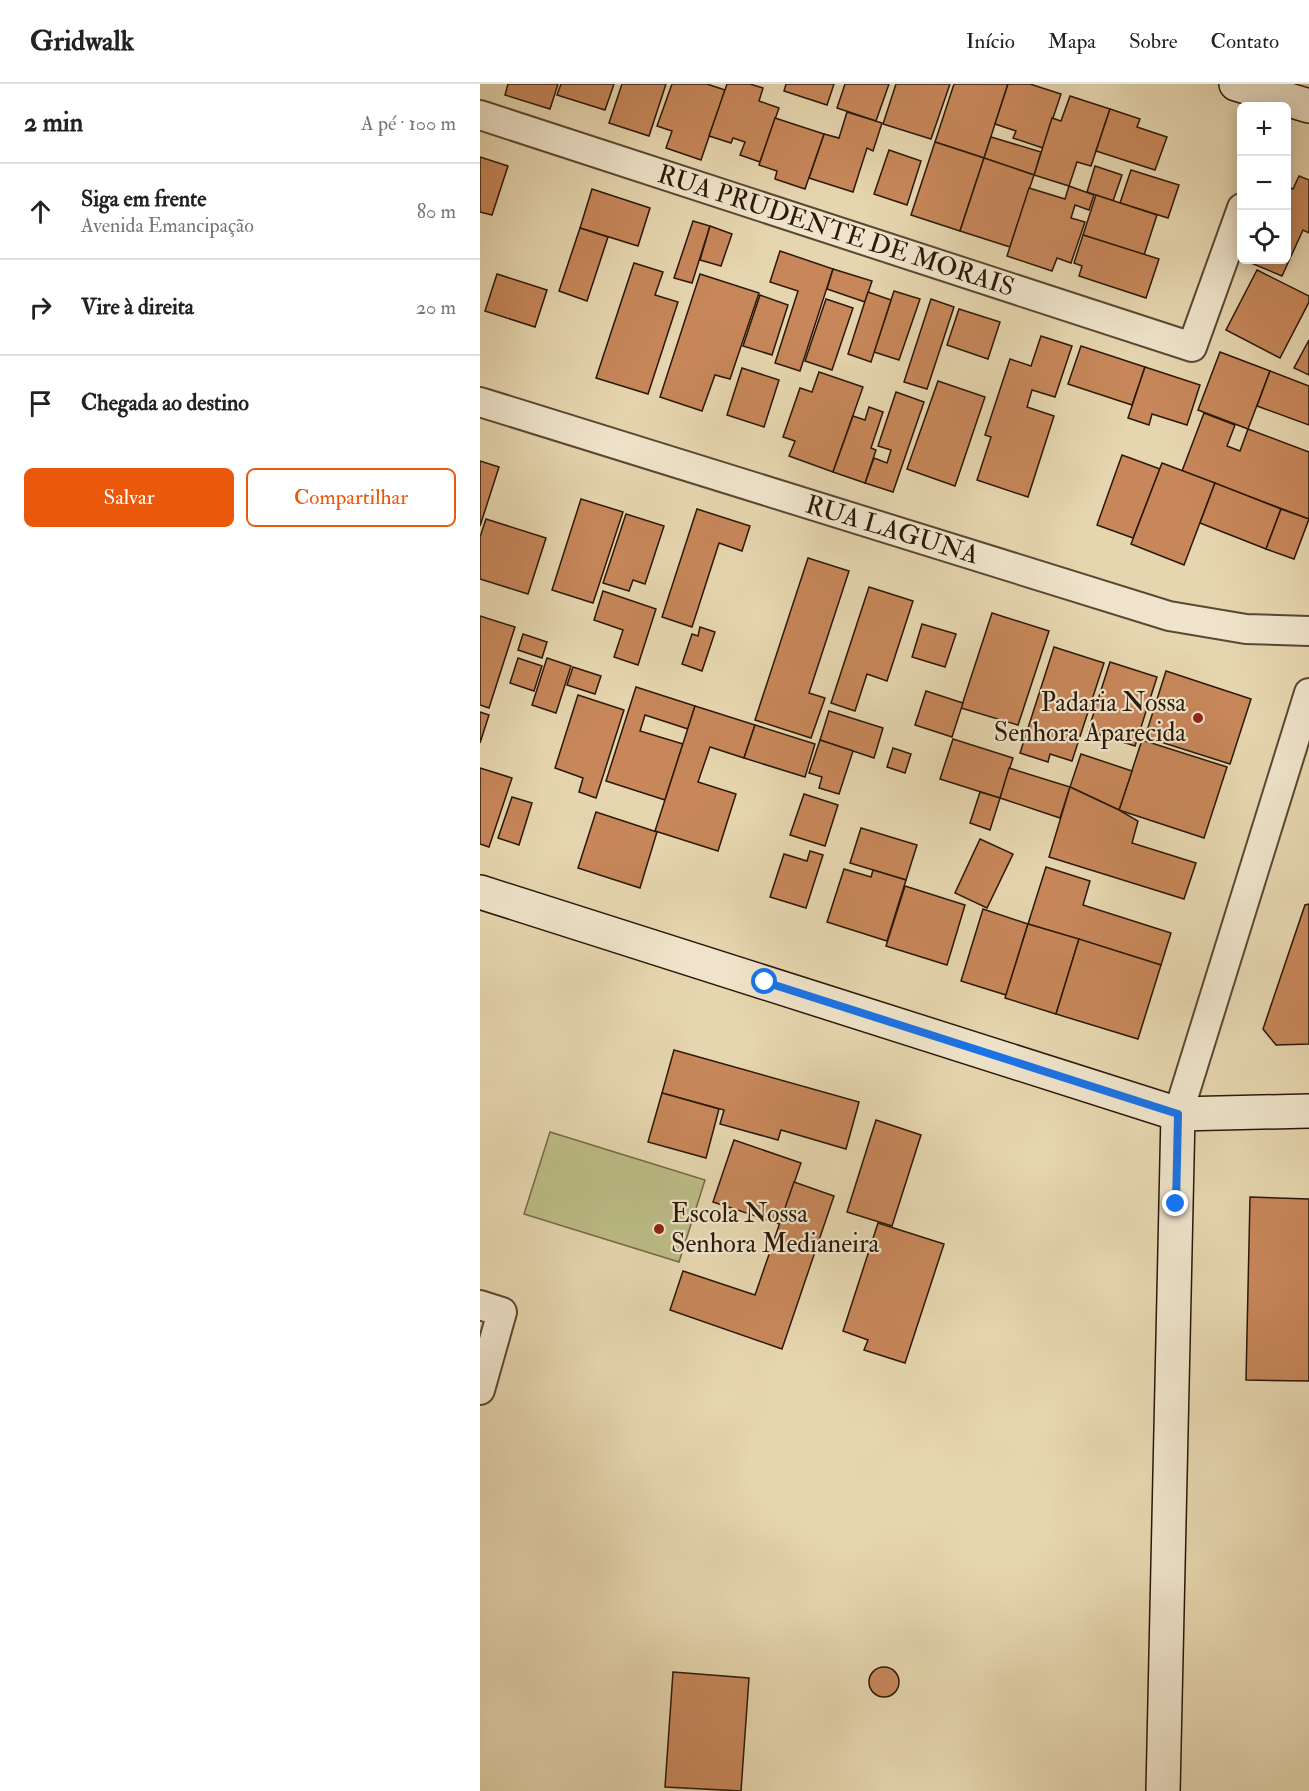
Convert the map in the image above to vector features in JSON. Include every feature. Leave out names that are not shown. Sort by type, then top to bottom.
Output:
[{"type":"main road","points":[[1236,84],[1286,102]]},
{"type":"main road","points":[[480,892],[1178,1114],[1309,1112]]},
{"type":"main road","points":[[1163,1791],[1178,1114]]},
{"type":"street","name":"RUA PRUDENTE DE MORAIS","points":[[480,115],[1192,347],[1241,210]]},
{"type":"street","name":"RUA LAGUNA","points":[[480,402],[1169,616],[1246,629],[1309,631]]},
{"type":"street","points":[[1178,1114],[1309,693]]},
{"type":"street","points":[[480,1390],[491,1308]]},
{"type":"green space","points":[[550,1132],[705,1180],[679,1262],[524,1214]]},
{"type":"building","points":[[508,84],[558,84],[550,109],[505,95]]},
{"type":"building","points":[[561,84],[614,84],[605,110],[557,95]]},
{"type":"building","points":[[622,84],[666,84],[649,136],[609,123]]},
{"type":"building","points":[[672,84],[707,84],[725,90],[701,160],[666,148],[672,131],[657,126]]},
{"type":"building","points":[[727,84],[750,84],[763,88],[759,101],[779,108],[760,162],[740,155],[745,142],[733,138],[731,143],[709,136]]},
{"type":"building","points":[[786,84],[834,84],[827,105],[784,91]]},
{"type":"building","points":[[845,84],[889,84],[876,121],[837,108]]},
{"type":"building","points":[[896,84],[950,84],[931,139],[883,124]]},
{"type":"building","points":[[954,84],[1008,84],[984,158],[935,142]]},
{"type":"building","points":[[1008,84],[1030,84],[1061,94],[1043,148],[1013,138],[1016,131],[995,124]]},
{"type":"building","points":[[1070,96],[1110,109],[1091,166],[1077,162],[1069,186],[1034,175],[1052,118],[1061,121]]},
{"type":"building","points":[[1110,109],[1140,119],[1137,127],[1167,137],[1155,170],[1096,151]]},
{"type":"building","points":[[847,112],[882,123],[873,151],[867,148],[853,192],[809,178],[824,134],[839,138]]},
{"type":"building","points":[[775,118],[824,134],[805,189],[775,179],[777,171],[759,165]]},
{"type":"building","points":[[991,137],[1041,152],[1034,175],[984,158]]},
{"type":"building","points":[[935,142],[984,158],[960,231],[911,215]]},
{"type":"building","points":[[889,150],[921,161],[907,205],[874,194]]},
{"type":"building","points":[[480,157],[508,166],[492,215],[480,212]]},
{"type":"building","points":[[984,158],[1034,175],[1010,247],[960,231]]},
{"type":"building","points":[[1095,166],[1122,175],[1113,201],[1087,192]]},
{"type":"building","points":[[1131,170],[1179,185],[1168,218],[1120,203]]},
{"type":"building","points":[[1299,176],[1309,180],[1309,233],[1303,230],[1291,256],[1291,188],[1293,189]]},
{"type":"building","points":[[1069,186],[1094,195],[1089,210],[1075,205],[1071,218],[1085,222],[1071,263],[1057,258],[1052,271],[1007,256],[1029,188],[1065,199]]},
{"type":"building","points":[[592,189],[650,208],[638,246],[580,228]]},
{"type":"building","points":[[1096,195],[1157,215],[1144,255],[1083,235]]},
{"type":"building","points":[[693,221],[710,226],[692,283],[674,278]]},
{"type":"building","points":[[710,226],[732,234],[721,266],[700,260]]},
{"type":"building","points":[[580,228],[608,237],[587,301],[559,291]]},
{"type":"building","points":[[1083,235],[1159,259],[1146,298],[1079,276],[1082,266],[1074,263]]},
{"type":"building","points":[[780,251],[833,269],[800,371],[775,363],[798,291],[770,282]]},
{"type":"building","points":[[634,263],[663,272],[655,295],[678,302],[648,394],[596,378]]},
{"type":"building","points":[[1254,264],[1287,264],[1282,276]]},
{"type":"building","points":[[833,269],[872,281],[865,302],[827,289]]},
{"type":"building","points":[[1257,270],[1309,296],[1309,302],[1280,358],[1226,330]]},
{"type":"building","points":[[497,274],[547,290],[535,327],[485,311]]},
{"type":"building","points":[[700,274],[759,293],[730,379],[715,375],[702,411],[660,397]]},
{"type":"building","points":[[894,291],[920,299],[899,360],[874,352]]},
{"type":"building","points":[[868,292],[891,300],[871,362],[848,354]]},
{"type":"building","points":[[760,295],[788,305],[772,355],[743,346]]},
{"type":"building","points":[[826,299],[853,308],[832,370],[805,361]]},
{"type":"building","points":[[931,299],[954,307],[927,389],[904,382]]},
{"type":"building","points":[[959,309],[1000,322],[988,359],[947,345]]},
{"type":"building","points":[[1041,336],[1072,346],[1055,397],[1032,390],[1027,407],[1054,416],[1028,497],[977,480],[991,437],[985,435],[1010,359],[1031,366]]},
{"type":"building","points":[[1309,340],[1309,375],[1294,368]]},
{"type":"building","points":[[1081,346],[1145,367],[1132,405],[1068,384]]},
{"type":"building","points":[[1220,352],[1270,371],[1248,429],[1198,410]]},
{"type":"building","points":[[1145,367],[1200,385],[1187,425],[1152,414],[1149,425],[1128,418]]},
{"type":"building","points":[[742,368],[779,380],[764,427],[727,415]]},
{"type":"building","points":[[1270,371],[1309,386],[1309,425],[1257,406]]},
{"type":"building","points":[[819,372],[863,387],[833,472],[789,456],[795,441],[783,437],[800,388],[812,392]]},
{"type":"building","points":[[938,381],[985,397],[955,486],[907,469]]},
{"type":"building","points":[[896,392],[924,402],[893,492],[865,483],[874,458],[887,463],[891,450],[878,446]]},
{"type":"building","points":[[869,407],[883,412],[871,448],[876,450],[865,483],[833,472],[853,416],[865,420]]},
{"type":"building","points":[[1204,413],[1235,425],[1227,446],[1240,451],[1248,429],[1309,452],[1309,519],[1182,471]]},
{"type":"building","points":[[1122,455],[1160,469],[1133,538],[1097,525]]},
{"type":"building","points":[[480,461],[499,467],[480,526]]},
{"type":"building","points":[[1162,463],[1215,483],[1184,565],[1131,544]]},
{"type":"building","points":[[1215,483],[1281,509],[1266,549],[1200,523]]},
{"type":"building","points":[[581,499],[623,512],[593,603],[552,590]]},
{"type":"building","points":[[697,509],[750,526],[742,551],[719,543],[692,627],[662,617]]},
{"type":"building","points":[[1281,509],[1309,519],[1294,559],[1266,549]]},
{"type":"building","points":[[626,514],[664,526],[645,584],[633,580],[629,591],[603,583]]},
{"type":"building","points":[[486,519],[546,538],[528,594],[480,579],[480,537]]},
{"type":"building","points":[[808,558],[849,571],[809,693],[825,698],[811,738],[755,720]]},
{"type":"building","points":[[869,587],[913,601],[887,681],[867,674],[855,711],[831,703]]},
{"type":"building","points":[[603,591],[656,609],[638,665],[614,657],[623,630],[594,620]]},
{"type":"building","points":[[992,613],[1049,631],[1018,725],[961,708]]},
{"type":"building","points":[[480,616],[515,627],[489,708],[480,705]]},
{"type":"building","points":[[922,624],[956,634],[945,667],[912,657]]},
{"type":"building","points":[[700,627],[715,632],[702,671],[682,664],[692,634],[698,636]]},
{"type":"building","points":[[523,634],[547,642],[542,658],[518,650]]},
{"type":"building","points":[[1054,647],[1104,663],[1072,761],[1050,754],[1048,762],[1020,753]]},
{"type":"building","points":[[518,658],[542,666],[534,691],[510,683]]},
{"type":"building","points":[[547,658],[571,666],[556,713],[532,705]]},
{"type":"building","points":[[1110,662],[1157,677],[1135,746],[1088,731]]},
{"type":"building","points":[[573,667],[601,676],[595,694],[567,685]]},
{"type":"building","name":"Padaria Nossa Senhora Aparecida","points":[[1166,671],[1251,699],[1230,764],[1145,737]]},
{"type":"building","points":[[636,687],[695,706],[688,729],[645,715],[640,731],[683,744],[665,800],[606,781]]},
{"type":"building","points":[[926,691],[963,703],[952,737],[915,725]]},
{"type":"building","points":[[578,695],[624,710],[596,798],[579,792],[583,778],[555,768]]},
{"type":"building","points":[[695,706],[755,725],[744,758],[710,747],[698,782],[736,794],[718,851],[655,831]]},
{"type":"building","points":[[829,711],[883,728],[874,758],[820,740]]},
{"type":"building","points":[[480,712],[489,715],[480,743]]},
{"type":"building","points":[[755,725],[815,744],[805,777],[744,758]]},
{"type":"building","points":[[953,739],[1013,758],[1000,798],[940,779]]},
{"type":"building","points":[[820,740],[853,751],[839,794],[819,788],[822,777],[809,773]]},
{"type":"building","points":[[1142,740],[1227,767],[1204,838],[1119,810]]},
{"type":"building","points":[[893,748],[911,754],[905,773],[887,767]]},
{"type":"building","points":[[1081,754],[1132,771],[1119,810],[1070,787]]},
{"type":"building","points":[[480,768],[512,778],[489,847],[480,844]]},
{"type":"building","points":[[1009,768],[1070,787],[1060,818],[1000,798]]},
{"type":"building","points":[[1070,787],[1138,821],[1132,843],[1196,863],[1184,899],[1049,857]]},
{"type":"building","points":[[980,792],[1000,798],[990,830],[970,823]]},
{"type":"building","points":[[804,794],[838,805],[825,846],[790,835]]},
{"type":"building","points":[[512,797],[532,803],[519,845],[498,838]]},
{"type":"building","points":[[596,812],[657,832],[640,888],[578,868]]},
{"type":"building","points":[[861,828],[917,845],[906,880],[850,863]]},
{"type":"building","points":[[980,839],[1013,854],[987,908],[955,893]]},
{"type":"building","points":[[810,851],[823,855],[806,908],[770,897],[784,854],[807,861]]},
{"type":"building","points":[[1046,867],[1090,881],[1083,905],[1171,933],[1161,965],[1028,924]]},
{"type":"building","points":[[844,869],[871,877],[873,870],[906,880],[887,941],[827,922]]},
{"type":"building","points":[[905,886],[965,905],[947,965],[886,946]]},
{"type":"building","points":[[1309,904],[1309,1044],[1276,1045],[1263,1029],[1305,905]]},
{"type":"building","points":[[983,909],[1028,924],[1006,995],[961,981]]},
{"type":"building","points":[[1028,924],[1079,939],[1056,1014],[1005,998]]},
{"type":"building","points":[[1079,939],[1161,965],[1138,1039],[1056,1014]]},
{"type":"building","points":[[674,1050],[859,1102],[846,1149],[781,1130],[778,1140],[720,1124],[724,1110],[662,1093]]},
{"type":"building","points":[[662,1093],[719,1109],[706,1158],[648,1142]]},
{"type":"building","points":[[876,1120],[921,1135],[892,1226],[847,1212]]},
{"type":"building","points":[[734,1140],[801,1163],[780,1224],[713,1202]]},
{"type":"building","points":[[794,1182],[834,1196],[782,1349],[670,1310],[683,1271],[755,1295]]},
{"type":"building","points":[[1250,1197],[1309,1199],[1309,1381],[1246,1380]]},
{"type":"building","points":[[878,1223],[944,1244],[905,1363],[864,1350],[868,1340],[843,1331]]},
{"type":"building","points":[[884,1667],[895,1671],[899,1682],[895,1693],[884,1697],[873,1693],[869,1682],[873,1671]]},
{"type":"building","points":[[673,1672],[749,1678],[741,1791],[665,1787]]},
{"type":"place","name":"Padaria Nossa Senhora Aparecida","points":[[1198,718]]},
{"type":"place","name":"Escola Nossa Senhora Medianeira","points":[[659,1229]]},
{"type":"route","points":[[765,982],[1178,1114],[1176,1204]]}]
